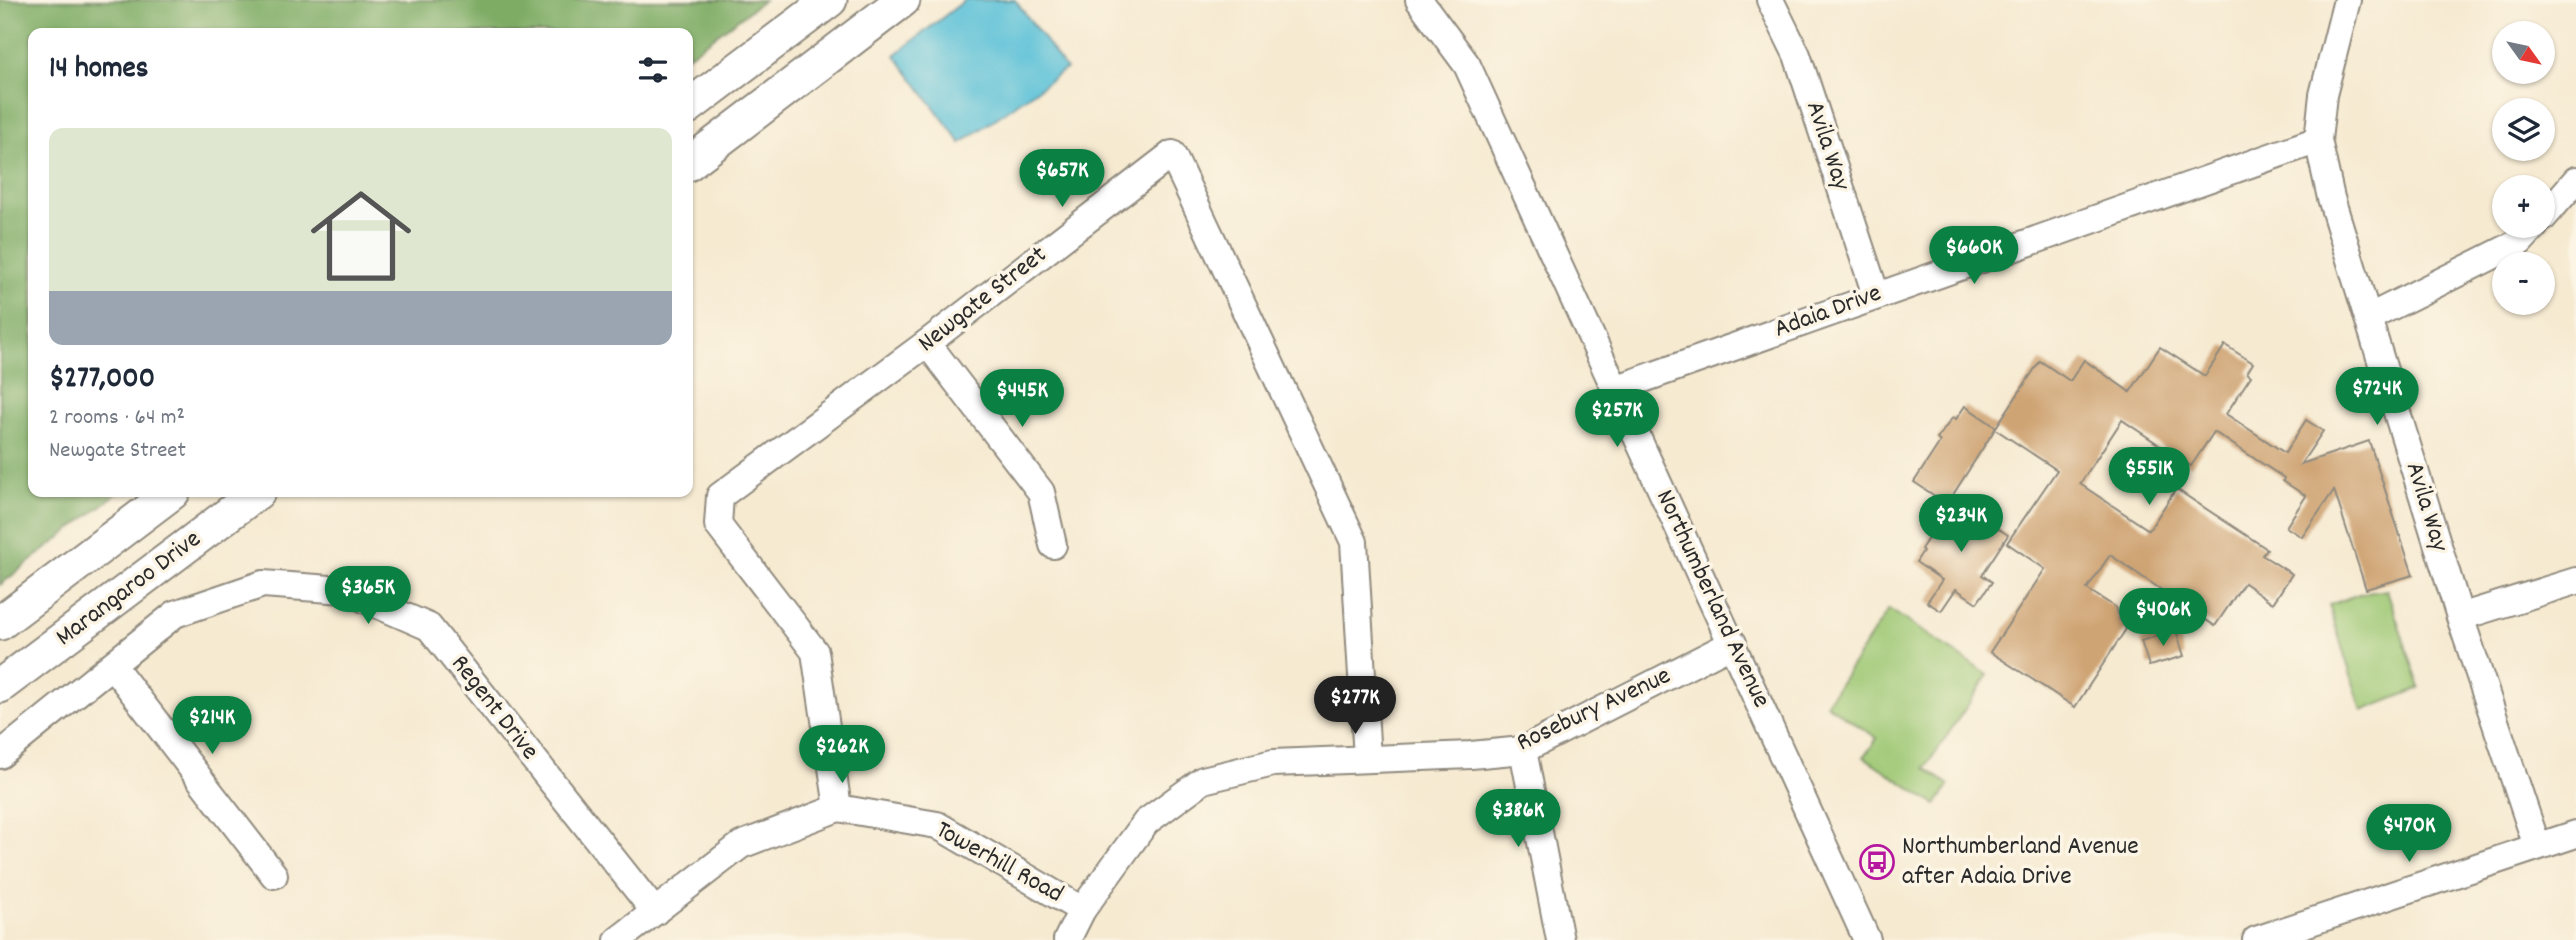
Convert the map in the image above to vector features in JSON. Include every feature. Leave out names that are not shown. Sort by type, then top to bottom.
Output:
[{"type":"main road","points":[[693,103],[830,0]]},
{"type":"main road","points":[[693,160],[903,0]]},
{"type":"main road","name":"Marangaroo Drive","points":[[0,623],[166,497]]},
{"type":"main road","points":[[113,536],[111,549],[115,559],[126,564],[238,497]]},
{"type":"main road","name":"Marangaroo Drive","points":[[0,686],[251,497]]},
{"type":"street","name":"Northumberland Avenue","points":[[1419,0],[1467,65],[1867,940]]},
{"type":"street","name":"Avila Way","points":[[1770,0],[1797,55],[1876,295]]},
{"type":"street","name":"Avila Way","points":[[2347,0],[2323,95],[2318,140],[2330,198],[2460,617],[2537,846]]},
{"type":"street","name":"Adaia Drive","points":[[1615,389],[2318,140]]},
{"type":"street","name":"Newgate Street","points":[[838,808],[815,652],[718,525],[720,496],[928,343],[1172,154],[1354,542],[1367,759]]},
{"type":"street","points":[[2555,204],[2576,180]]},
{"type":"street","points":[[2368,318],[2524,238]]},
{"type":"street","points":[[928,343],[1041,492],[1053,545]]},
{"type":"street","points":[[2460,617],[2576,581]]},
{"type":"street","name":"Regent Drive","points":[[0,755],[175,614],[263,584],[344,590],[429,627],[655,912]]},
{"type":"street","name":"Rosebury Avenue","points":[[1067,940],[1082,910],[1146,822],[1203,780],[1273,764],[1523,750],[1733,643]]},
{"type":"street","points":[[112,665],[274,875]]},
{"type":"street","points":[[1523,750],[1560,940]]},
{"type":"street","points":[[618,940],[741,845],[838,808]]},
{"type":"street","name":"Towerhill Road","points":[[838,808],[937,825],[1082,910]]},
{"type":"street","points":[[2256,940],[2576,834]]},
{"type":"green space","points":[[0,0],[764,0],[693,52],[693,28],[28,28],[28,497],[113,497],[0,585]]},
{"type":"green space","points":[[2387,590],[2420,688],[2362,711],[2329,605],[2359,594]]},
{"type":"green space","points":[[1889,609],[1988,675],[1925,768],[1949,785],[1936,805],[1864,757],[1877,738],[1826,704]]},
{"type":"water","points":[[965,0],[1015,0],[1066,69],[961,143],[895,55]]},
{"type":"building","points":[[2225,345],[2253,363],[2247,373],[2251,376],[2226,414],[2285,453],[2306,420],[2323,431],[2301,464],[2369,441],[2413,575],[2366,589],[2334,490],[2302,537],[2286,527],[2306,496],[2283,481],[2284,478],[2214,432],[2191,466],[2122,420],[2080,484],[2149,530],[2176,489],[2267,549],[2262,555],[2292,574],[2273,603],[2244,583],[2215,626],[2110,555],[2087,589],[2115,607],[2126,629],[2075,707],[1990,652],[2045,569],[2007,543],[2057,470],[1995,429],[1947,504],[1914,482],[1940,442],[1937,439],[1953,417],[1956,419],[1965,406],[1996,427],[2040,361],[2070,381],[2084,360],[2130,392],[2160,347],[2205,376]]},
{"type":"building","points":[[1954,499],[2008,535],[1982,575],[1992,582],[1977,603],[1956,589],[1941,611],[1927,602],[1942,580],[1916,562],[1923,551],[1921,549]]},
{"type":"building","points":[[2176,630],[2184,656],[2149,666],[2141,641]]},
{"type":"place","name":"Northumberland Avenue after Adaia Drive","points":[[1877,862]]}]
